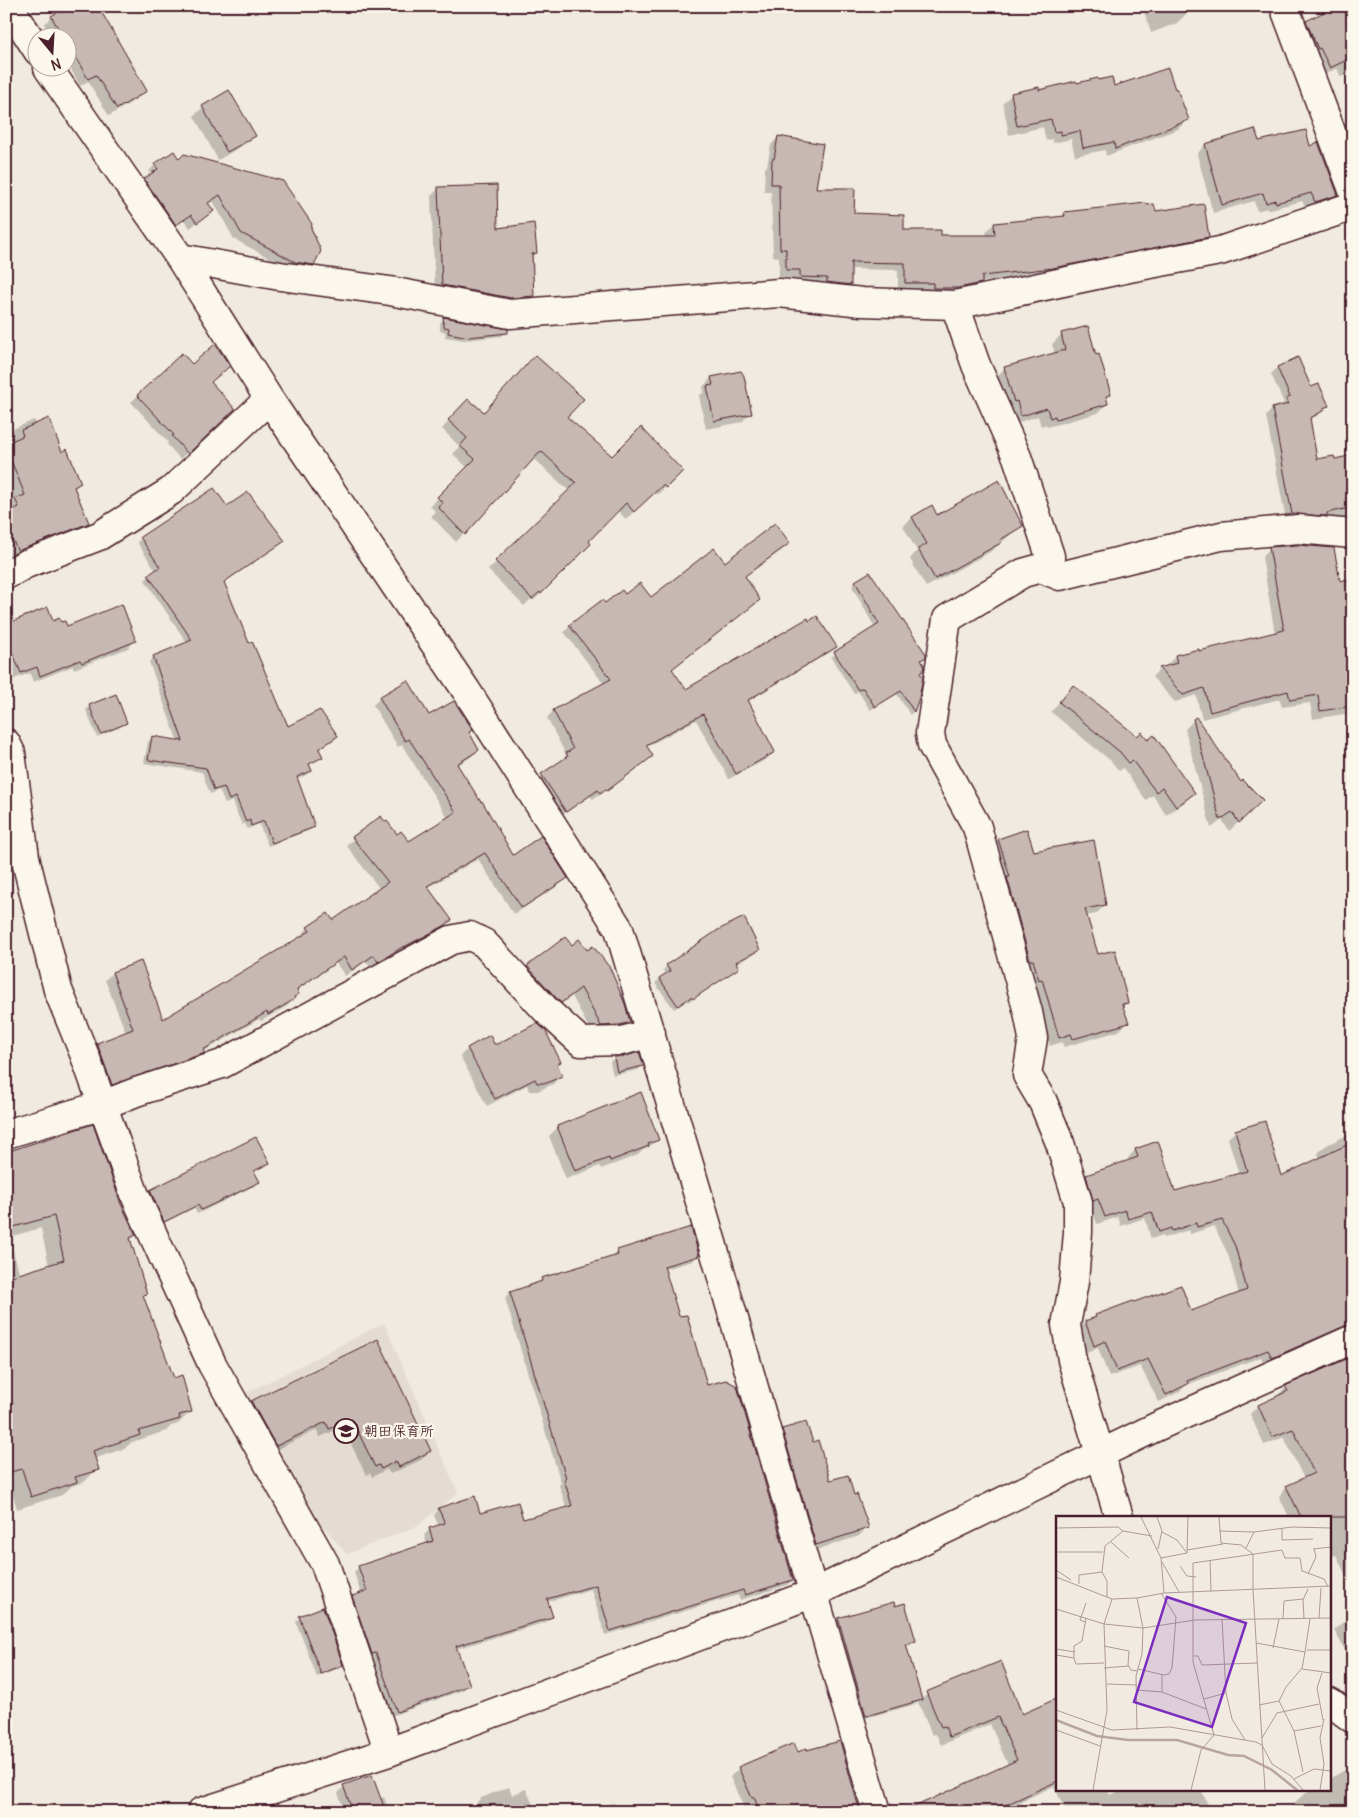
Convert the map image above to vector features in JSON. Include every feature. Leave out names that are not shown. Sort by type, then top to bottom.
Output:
[{"type":"street","points":[[9,6],[28,36]]},
{"type":"street","points":[[1284,6],[1353,190]]},
{"type":"street","points":[[55,78],[180,258],[269,399],[466,690],[619,929],[651,1032],[877,1812]]},
{"type":"street","points":[[180,258],[280,276],[390,291],[510,314],[778,293],[862,302],[955,305],[1129,268],[1220,251],[1353,206]]},
{"type":"street","points":[[955,305],[976,365],[1017,457],[1050,556],[1050,572]]},
{"type":"street","points":[[6,575],[26,564],[99,536],[171,491],[269,399]]},
{"type":"street","points":[[1119,1516],[1072,1360],[1066,1325],[1074,1282],[1078,1202],[1060,1143],[1043,1102],[1027,1075],[1033,1038],[1028,1012],[977,827],[932,745],[930,733],[947,620],[1023,573],[1041,568],[1060,576],[1221,536],[1298,528],[1353,534]]},
{"type":"street","points":[[6,743],[11,752],[25,857],[58,990],[85,1056],[134,1193],[212,1364],[325,1564],[389,1752]]},
{"type":"street","points":[[6,1134],[103,1105],[136,1092],[222,1064],[450,940],[470,936],[484,943],[546,1010],[581,1042],[622,1041],[651,1032]]},
{"type":"street","points":[[201,1812],[389,1752],[814,1593],[1156,1427],[1353,1339]]},
{"type":"street","points":[[1332,1703],[1353,1719]]},
{"type":"shaded area","name":"朝田保育所","points":[[384,1323],[458,1493],[417,1526],[347,1554],[305,1505],[241,1396]]},
{"type":"building","points":[[67,6],[98,6],[147,91],[117,109],[96,75],[88,79],[78,62],[78,28],[58,28],[51,16]]},
{"type":"building","points":[[1336,6],[1353,6],[1353,57],[1330,68],[1320,48],[1318,49],[1306,21]]},
{"type":"building","points":[[1168,68],[1189,120],[1115,149],[1114,142],[1083,148],[1080,131],[1061,135],[1061,131],[1054,132],[1051,119],[1017,126],[1011,93],[1039,87],[1039,90],[1076,81],[1077,83],[1112,77],[1114,86]]},
{"type":"building","points":[[229,90],[256,136],[227,152],[202,106]]},
{"type":"building","points":[[1255,129],[1259,141],[1306,130],[1310,146],[1318,142],[1338,195],[1315,202],[1311,193],[1276,203],[1275,200],[1266,203],[1263,193],[1222,205],[1205,144]]},
{"type":"building","points":[[778,136],[823,144],[816,188],[855,188],[854,213],[904,215],[904,230],[941,230],[941,235],[995,235],[994,223],[1065,216],[1064,212],[1146,203],[1147,205],[1154,204],[1156,211],[1204,204],[1209,237],[1053,268],[982,276],[982,283],[958,288],[933,288],[933,283],[905,283],[905,263],[851,262],[851,285],[827,282],[827,278],[800,277],[800,270],[786,270],[786,249],[780,249],[779,184],[771,184],[772,159],[774,159]]},
{"type":"building","points":[[174,151],[179,159],[184,154],[283,181],[312,224],[311,228],[321,251],[314,265],[295,262],[241,233],[220,195],[208,203],[214,211],[197,223],[191,215],[176,225],[144,179],[158,169],[154,164]]},
{"type":"building","points":[[497,185],[498,228],[534,223],[537,253],[532,254],[534,296],[511,298],[442,285],[438,187]]},
{"type":"building","points":[[443,317],[508,329],[508,333],[469,337],[448,333],[449,328],[444,327]]},
{"type":"building","points":[[1088,326],[1096,355],[1099,354],[1111,395],[1106,396],[1108,404],[1056,419],[1055,416],[1050,418],[1047,408],[1021,416],[1017,401],[1014,402],[1004,367],[1065,350],[1061,333]]},
{"type":"building","points":[[215,344],[230,366],[211,382],[235,409],[188,454],[172,436],[174,435],[137,395],[182,353],[192,364]]},
{"type":"building","points":[[535,355],[584,399],[567,417],[612,456],[641,427],[683,471],[666,488],[663,485],[634,512],[626,503],[589,541],[591,544],[541,594],[540,592],[532,599],[495,561],[576,483],[541,451],[465,535],[438,507],[443,503],[437,497],[475,459],[460,446],[467,438],[448,420],[468,399],[484,412]]},
{"type":"building","points":[[1298,357],[1311,387],[1319,384],[1329,406],[1323,408],[1325,410],[1310,418],[1317,459],[1334,456],[1335,459],[1353,455],[1353,507],[1327,513],[1327,516],[1292,514],[1272,408],[1288,404],[1286,399],[1290,397],[1277,367]]},
{"type":"building","points":[[741,371],[744,376],[752,414],[714,421],[707,386],[713,385],[711,377]]},
{"type":"building","points":[[49,418],[62,452],[67,449],[81,483],[74,487],[89,523],[18,551],[6,527],[6,513],[19,507],[15,499],[25,495],[6,448],[6,443],[23,436],[21,430]]},
{"type":"building","points":[[999,480],[1023,526],[1000,540],[1001,543],[935,579],[918,549],[927,544],[912,517],[932,505],[937,515]]},
{"type":"building","points":[[214,488],[227,506],[248,492],[285,541],[224,582],[249,643],[252,641],[288,726],[320,710],[338,736],[319,749],[323,757],[309,764],[312,771],[297,777],[315,827],[272,843],[264,821],[251,826],[250,820],[246,822],[236,797],[229,800],[224,787],[214,790],[206,768],[148,760],[152,736],[183,741],[153,656],[192,640],[148,575],[160,567],[140,537]]},
{"type":"building","points":[[775,523],[790,543],[745,576],[760,600],[672,669],[686,689],[808,618],[809,621],[817,616],[837,647],[748,700],[775,752],[736,774],[703,714],[646,745],[653,756],[607,791],[606,789],[600,793],[598,790],[566,812],[541,774],[568,756],[566,753],[573,749],[553,710],[611,679],[569,625],[602,600],[605,603],[622,590],[625,594],[640,583],[651,597],[714,548],[725,562]]},
{"type":"building","points":[[1298,545],[1334,548],[1340,581],[1348,579],[1353,598],[1353,706],[1320,711],[1318,695],[1290,700],[1288,691],[1210,712],[1204,688],[1183,695],[1159,668],[1177,663],[1175,655],[1284,630],[1269,547]]},
{"type":"building","points":[[870,572],[926,654],[926,657],[921,660],[924,665],[923,671],[920,673],[923,677],[914,712],[901,691],[875,707],[863,688],[858,690],[834,652],[879,624],[855,581]]},
{"type":"building","points":[[122,604],[136,641],[82,663],[80,660],[40,676],[37,667],[21,673],[6,637],[6,624],[48,607],[53,621],[59,618],[61,622],[65,621],[67,626]]},
{"type":"building","points":[[408,680],[429,715],[454,701],[473,730],[469,732],[479,750],[457,764],[482,801],[513,855],[541,836],[568,878],[522,908],[485,853],[427,886],[452,920],[444,926],[404,946],[378,962],[374,955],[352,970],[344,957],[297,989],[299,994],[294,997],[295,999],[268,1015],[267,1012],[203,1050],[205,1053],[112,1085],[97,1043],[133,1029],[112,972],[141,961],[163,1019],[310,931],[307,927],[328,913],[333,920],[388,882],[352,837],[381,816],[397,834],[401,831],[409,841],[456,812],[409,739],[405,741],[379,697]]},
{"type":"building","points":[[1073,685],[1137,736],[1142,732],[1148,740],[1154,735],[1195,793],[1176,807],[1162,787],[1156,792],[1132,760],[1129,763],[1120,752],[1059,702]]},
{"type":"building","points":[[116,694],[127,723],[101,734],[89,705]]},
{"type":"building","points":[[1196,717],[1241,782],[1243,780],[1263,800],[1239,823],[1232,812],[1220,820],[1193,719]]},
{"type":"building","points":[[1027,829],[1034,851],[1094,840],[1106,905],[1085,909],[1098,954],[1115,950],[1128,1003],[1122,1004],[1129,1023],[1073,1039],[1071,1034],[1059,1038],[1042,979],[1039,980],[1033,960],[1030,960],[1007,877],[1010,877],[998,839]]},
{"type":"building","points":[[744,917],[760,950],[736,962],[739,968],[693,999],[691,997],[678,1006],[659,978],[670,971],[666,965],[718,930]]},
{"type":"building","points":[[565,937],[572,945],[579,939],[587,950],[593,946],[610,968],[625,1004],[630,1022],[620,1025],[601,1026],[581,988],[561,1003],[527,966]]},
{"type":"building","points":[[537,1023],[545,1030],[561,1062],[557,1064],[562,1076],[547,1083],[537,1083],[535,1079],[495,1099],[467,1048],[490,1035],[494,1044],[497,1044]]},
{"type":"building","points":[[639,1052],[644,1066],[617,1072],[614,1057]]},
{"type":"building","points":[[641,1092],[659,1140],[648,1144],[649,1146],[610,1161],[609,1158],[575,1171],[557,1126]]},
{"type":"building","points":[[1265,1121],[1281,1176],[1353,1142],[1353,1324],[1272,1358],[1268,1350],[1187,1381],[1188,1384],[1166,1395],[1148,1359],[1117,1371],[1105,1341],[1094,1346],[1085,1321],[1096,1317],[1095,1315],[1181,1285],[1191,1311],[1247,1290],[1235,1246],[1222,1220],[1197,1227],[1196,1223],[1172,1231],[1171,1228],[1159,1232],[1152,1212],[1128,1219],[1125,1210],[1105,1217],[1098,1199],[1093,1201],[1086,1175],[1138,1157],[1135,1149],[1158,1141],[1175,1191],[1247,1171],[1235,1130]]},
{"type":"building","points":[[93,1124],[121,1204],[136,1235],[130,1238],[147,1294],[143,1295],[174,1378],[182,1375],[192,1412],[179,1415],[180,1419],[139,1431],[140,1435],[93,1451],[99,1470],[75,1477],[77,1482],[31,1497],[22,1469],[6,1473],[6,1278],[64,1260],[54,1216],[6,1229],[6,1152]]},
{"type":"building","points":[[256,1137],[270,1163],[254,1171],[260,1182],[201,1210],[198,1205],[164,1222],[150,1190]]},
{"type":"building","points":[[691,1227],[699,1256],[664,1266],[679,1316],[687,1315],[707,1385],[726,1380],[737,1386],[793,1580],[745,1595],[743,1590],[610,1631],[596,1585],[547,1599],[553,1617],[456,1646],[470,1685],[397,1712],[376,1653],[372,1654],[352,1596],[367,1591],[358,1566],[433,1541],[429,1528],[445,1523],[438,1508],[475,1496],[480,1513],[518,1502],[523,1519],[572,1506],[564,1479],[566,1478],[510,1292],[542,1281],[541,1278],[618,1255],[617,1250]]},
{"type":"building","points":[[378,1339],[431,1451],[399,1467],[396,1461],[381,1469],[379,1465],[375,1467],[352,1419],[329,1429],[326,1422],[276,1446],[251,1401]]},
{"type":"building","points":[[1353,1356],[1353,1517],[1301,1516],[1286,1486],[1314,1473],[1293,1429],[1272,1437],[1258,1405],[1288,1391],[1285,1386]]},
{"type":"building","points":[[806,1422],[813,1442],[818,1440],[830,1480],[848,1475],[854,1495],[857,1494],[869,1528],[816,1545],[782,1429]]},
{"type":"building","points":[[894,1602],[895,1606],[905,1603],[916,1641],[906,1644],[922,1700],[866,1716],[838,1618]]},
{"type":"building","points":[[323,1607],[343,1665],[321,1674],[299,1616]]},
{"type":"building","points":[[1001,1661],[1022,1714],[1056,1699],[1056,1782],[990,1812],[903,1812],[1017,1760],[998,1717],[949,1737],[945,1726],[941,1727],[926,1692]]},
{"type":"building","points":[[840,1741],[860,1812],[760,1812],[738,1767],[794,1743],[798,1752],[807,1748],[807,1750]]},
{"type":"building","points":[[372,1775],[386,1812],[353,1812],[343,1785]]},
{"type":"place","name":"朝田保育所","points":[[346,1431]]}]
